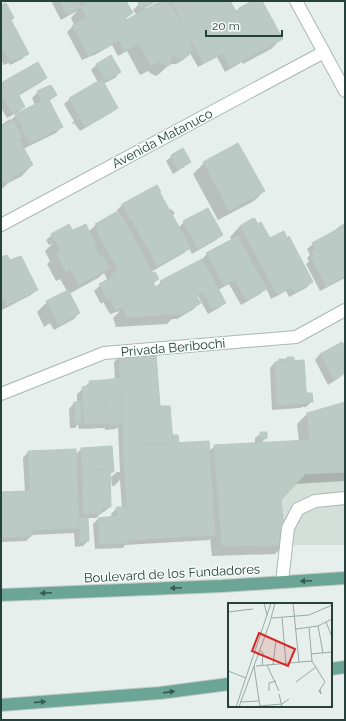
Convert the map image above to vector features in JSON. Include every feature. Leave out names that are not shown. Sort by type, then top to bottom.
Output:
[{"type":"main road","name":"Boulevard de los Fundadores","points":[[1,595],[222,586],[345,578]]},
{"type":"main road","points":[[332,669],[345,667]]},
{"type":"main road","points":[[1,705],[160,693],[228,684]]},
{"type":"street","points":[[296,1],[345,91]]},
{"type":"street","name":"Avenida Matanuco","points":[[1,225],[324,52]]},
{"type":"street","name":"Privada Beribochi","points":[[1,394],[104,353],[296,337],[345,310]]},
{"type":"street","points":[[282,582],[288,528],[298,509],[315,502],[345,498]]},
{"type":"shaded area","points":[[345,402],[345,545],[222,546],[218,445],[309,440],[307,413]]},
{"type":"building","points":[[59,1],[77,1],[81,7],[67,15]]},
{"type":"building","points":[[90,1],[113,1],[117,8],[106,15],[109,20],[101,24],[95,14],[87,19],[81,7]]},
{"type":"building","points":[[113,1],[126,1],[133,13],[82,44],[72,26],[86,17],[87,19],[95,14],[101,24],[109,20],[106,15],[117,8]]},
{"type":"building","points":[[142,1],[155,1],[141,8],[138,3]]},
{"type":"building","points":[[160,1],[168,1],[192,43],[176,52],[178,55],[172,58],[168,50],[162,48],[158,50],[156,56],[159,61],[151,66],[126,20]]},
{"type":"building","points":[[171,1],[215,1],[181,20]]},
{"type":"building","points":[[215,1],[230,1],[236,11],[190,38],[180,21]]},
{"type":"building","points":[[252,1],[262,1],[283,39],[254,54],[243,34],[208,53],[198,33]]},
{"type":"building","points":[[6,3],[14,18],[1,25],[1,5]]},
{"type":"building","points":[[125,18],[139,44],[124,51],[118,40],[126,36],[119,22]]},
{"type":"building","points":[[11,20],[29,54],[10,61],[6,54],[10,52],[1,35],[1,25]]},
{"type":"building","points":[[119,22],[126,36],[88,56],[82,44]]},
{"type":"building","points":[[198,33],[208,53],[243,34],[254,54],[230,67],[223,53],[204,63],[190,38]]},
{"type":"building","points":[[1,35],[10,52],[6,54],[1,45]]},
{"type":"building","points":[[190,44],[193,50],[189,55],[183,59],[177,59],[175,56],[178,55],[176,52]]},
{"type":"building","points":[[162,48],[168,50],[171,57],[171,64],[167,66],[160,63],[156,56],[158,50]]},
{"type":"building","points":[[111,55],[121,72],[105,81],[96,64]]},
{"type":"building","points":[[38,62],[47,78],[18,94],[25,107],[12,113],[1,94],[1,83]]},
{"type":"building","points":[[102,79],[118,108],[85,127],[80,118],[78,119],[77,117],[79,116],[69,98]]},
{"type":"building","points":[[51,85],[57,95],[49,100],[48,98],[42,101],[37,91]]},
{"type":"building","points":[[48,98],[63,127],[30,143],[15,114]]},
{"type":"building","points":[[13,120],[23,137],[19,139],[33,165],[13,177],[10,182],[1,183],[1,127]]},
{"type":"building","points":[[238,143],[265,191],[229,211],[203,162]]},
{"type":"building","points":[[183,148],[191,162],[178,169],[171,155]]},
{"type":"building","points":[[157,185],[161,192],[139,204],[144,214],[131,221],[122,204]]},
{"type":"building","points":[[160,193],[191,248],[157,266],[132,220],[144,214],[139,204]]},
{"type":"building","points":[[208,208],[223,235],[198,249],[183,221]]},
{"type":"building","points":[[118,211],[144,256],[118,270],[96,230],[98,229],[95,224]]},
{"type":"building","points":[[253,218],[257,224],[261,222],[271,240],[253,250],[240,226]]},
{"type":"building","points":[[69,224],[73,231],[54,241],[51,234]]},
{"type":"building","points":[[86,224],[91,235],[79,242],[73,230]]},
{"type":"building","points":[[343,226],[345,230],[345,276],[326,287],[311,257],[314,256],[312,252],[316,249],[312,243]]},
{"type":"building","points":[[73,230],[84,251],[79,254],[85,265],[102,255],[110,268],[79,285],[55,240]]},
{"type":"building","points":[[284,231],[287,238],[289,236],[313,282],[295,292],[292,287],[277,294],[253,250],[271,240],[270,238]]},
{"type":"building","points":[[91,235],[97,245],[84,251],[79,242]]},
{"type":"building","points":[[238,236],[254,266],[233,277],[235,280],[224,285],[206,253]]},
{"type":"building","points":[[94,246],[100,257],[85,265],[79,254]]},
{"type":"building","points":[[61,251],[70,269],[66,272],[56,253]]},
{"type":"building","points":[[7,255],[10,260],[21,256],[38,290],[7,305],[1,294],[1,257]]},
{"type":"building","points":[[144,256],[153,274],[122,291],[112,273]]},
{"type":"building","points":[[202,259],[226,303],[213,310],[203,292],[196,296],[201,303],[183,314],[179,314],[160,281]]},
{"type":"building","points":[[254,266],[267,289],[246,300],[233,277]]},
{"type":"building","points":[[155,272],[159,279],[153,282],[156,288],[116,310],[109,298]]},
{"type":"building","points":[[113,274],[122,291],[107,299],[99,284],[111,278],[110,275]]},
{"type":"building","points":[[162,285],[179,314],[126,317],[123,307]]},
{"type":"building","points":[[68,290],[76,305],[55,317],[46,301]]},
{"type":"building","points":[[76,305],[80,313],[59,325],[55,317]]},
{"type":"building","points":[[342,342],[345,346],[345,373],[334,380],[320,354]]},
{"type":"building","points":[[156,354],[160,406],[122,408],[119,356]]},
{"type":"building","points":[[287,357],[294,357],[294,360],[278,361],[279,359],[287,359]]},
{"type":"building","points":[[304,360],[307,403],[277,405],[275,362]]},
{"type":"building","points":[[120,378],[122,424],[110,425],[109,408],[106,408],[104,380]]},
{"type":"building","points":[[104,380],[106,408],[109,408],[110,423],[84,424],[82,387],[90,386],[89,381]]},
{"type":"building","points":[[306,393],[312,393],[313,402],[307,402]]},
{"type":"building","points":[[74,402],[81,402],[81,423],[75,423]]},
{"type":"building","points":[[345,402],[345,472],[305,474],[281,500],[286,545],[222,546],[214,445],[309,440],[307,413]]},
{"type":"building","points":[[170,406],[173,443],[124,446],[122,408]]},
{"type":"building","points":[[260,432],[267,432],[267,438],[260,439]]},
{"type":"building","points":[[172,435],[178,435],[179,443],[173,443]]},
{"type":"building","points":[[209,441],[215,535],[129,540],[123,446]]},
{"type":"building","points":[[112,446],[114,472],[110,472],[110,469],[82,470],[81,448]]},
{"type":"building","points":[[76,449],[79,528],[32,530],[28,451]]},
{"type":"building","points":[[110,469],[111,507],[102,508],[102,513],[84,514],[82,470]]},
{"type":"building","points":[[30,491],[32,536],[1,538],[1,492]]},
{"type":"building","points":[[116,507],[127,507],[129,543],[100,544],[98,518],[117,516]]},
{"type":"building","points":[[88,517],[89,541],[80,542],[79,518]]}]
